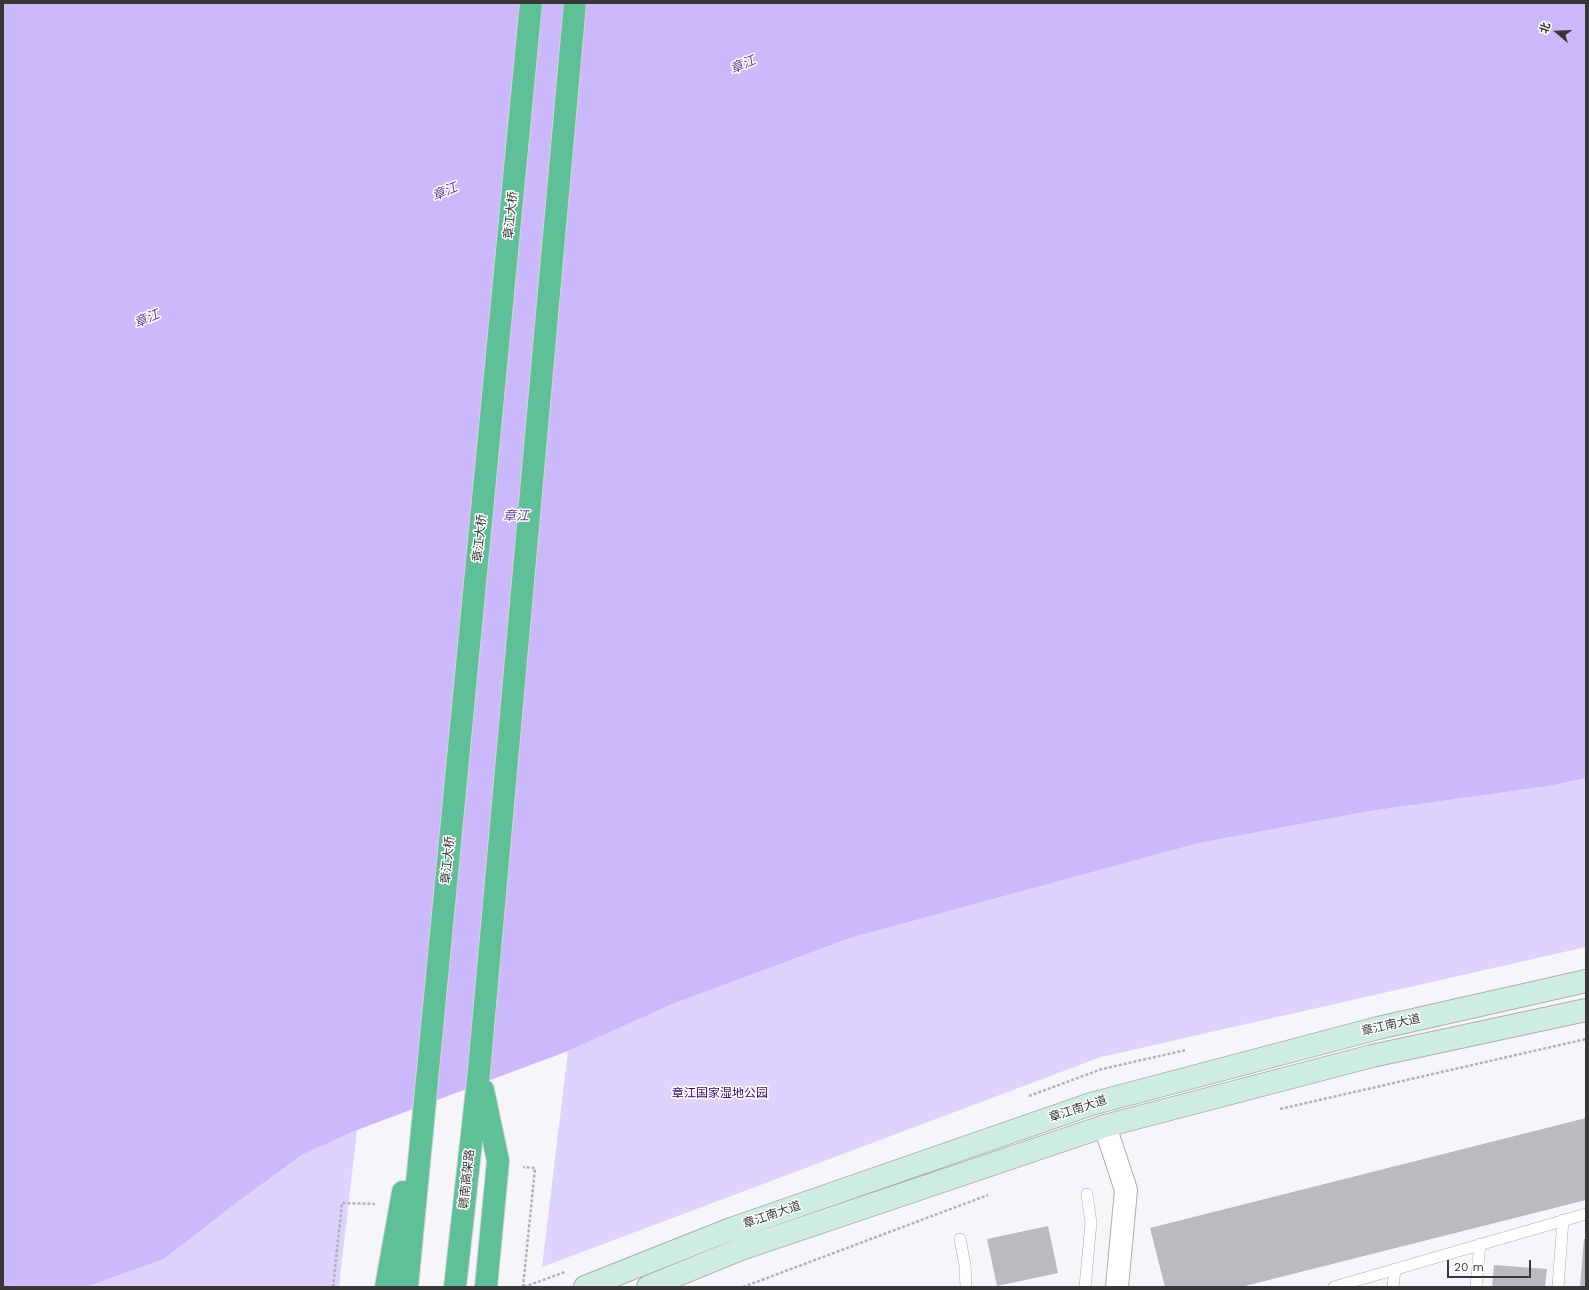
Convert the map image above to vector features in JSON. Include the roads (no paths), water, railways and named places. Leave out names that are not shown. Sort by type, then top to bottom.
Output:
[{"type":"highway","name":"章江大桥","points":[[428,1073],[531,3]]},
{"type":"highway","points":[[486,1287],[498,1160],[479,1071],[575,3]]},
{"type":"highway","name":"赣南高架路","points":[[455,1287],[479,1071]]},
{"type":"highway","points":[[386,1287],[428,1073]]},
{"type":"highway","points":[[407,1287],[428,1073]]},
{"type":"main road","name":"章江南大道","points":[[585,1287],[731,1229],[1092,1104],[1378,1028],[1586,981]]},
{"type":"main road","name":"章江南大道","points":[[648,1287],[741,1249],[1104,1126],[1372,1056],[1586,1010]]},
{"type":"street","points":[[1104,1126],[1126,1190],[1117,1287]]},
{"type":"lane","points":[[1085,1287],[1091,1223],[1087,1194]]},
{"type":"lane","points":[[1334,1287],[1586,1214]]},
{"type":"lane","points":[[1558,1287],[1563,1220]]},
{"type":"lane","points":[[960,1239],[965,1265],[966,1287]]},
{"type":"lane","points":[[1476,1287],[1480,1244]]},
{"type":"lane","points":[[1393,1287],[1395,1269]]},
{"type":"water","name":"章江","points":[[3,3],[1586,3],[1586,778],[1549,786],[1370,811],[1199,843],[850,938],[675,1003],[568,1051],[357,1130],[302,1155],[240,1200],[164,1259],[86,1287],[3,1287]]},
{"type":"park label","name":"章江国家湿地公园","points":[[720,1093]]}]
